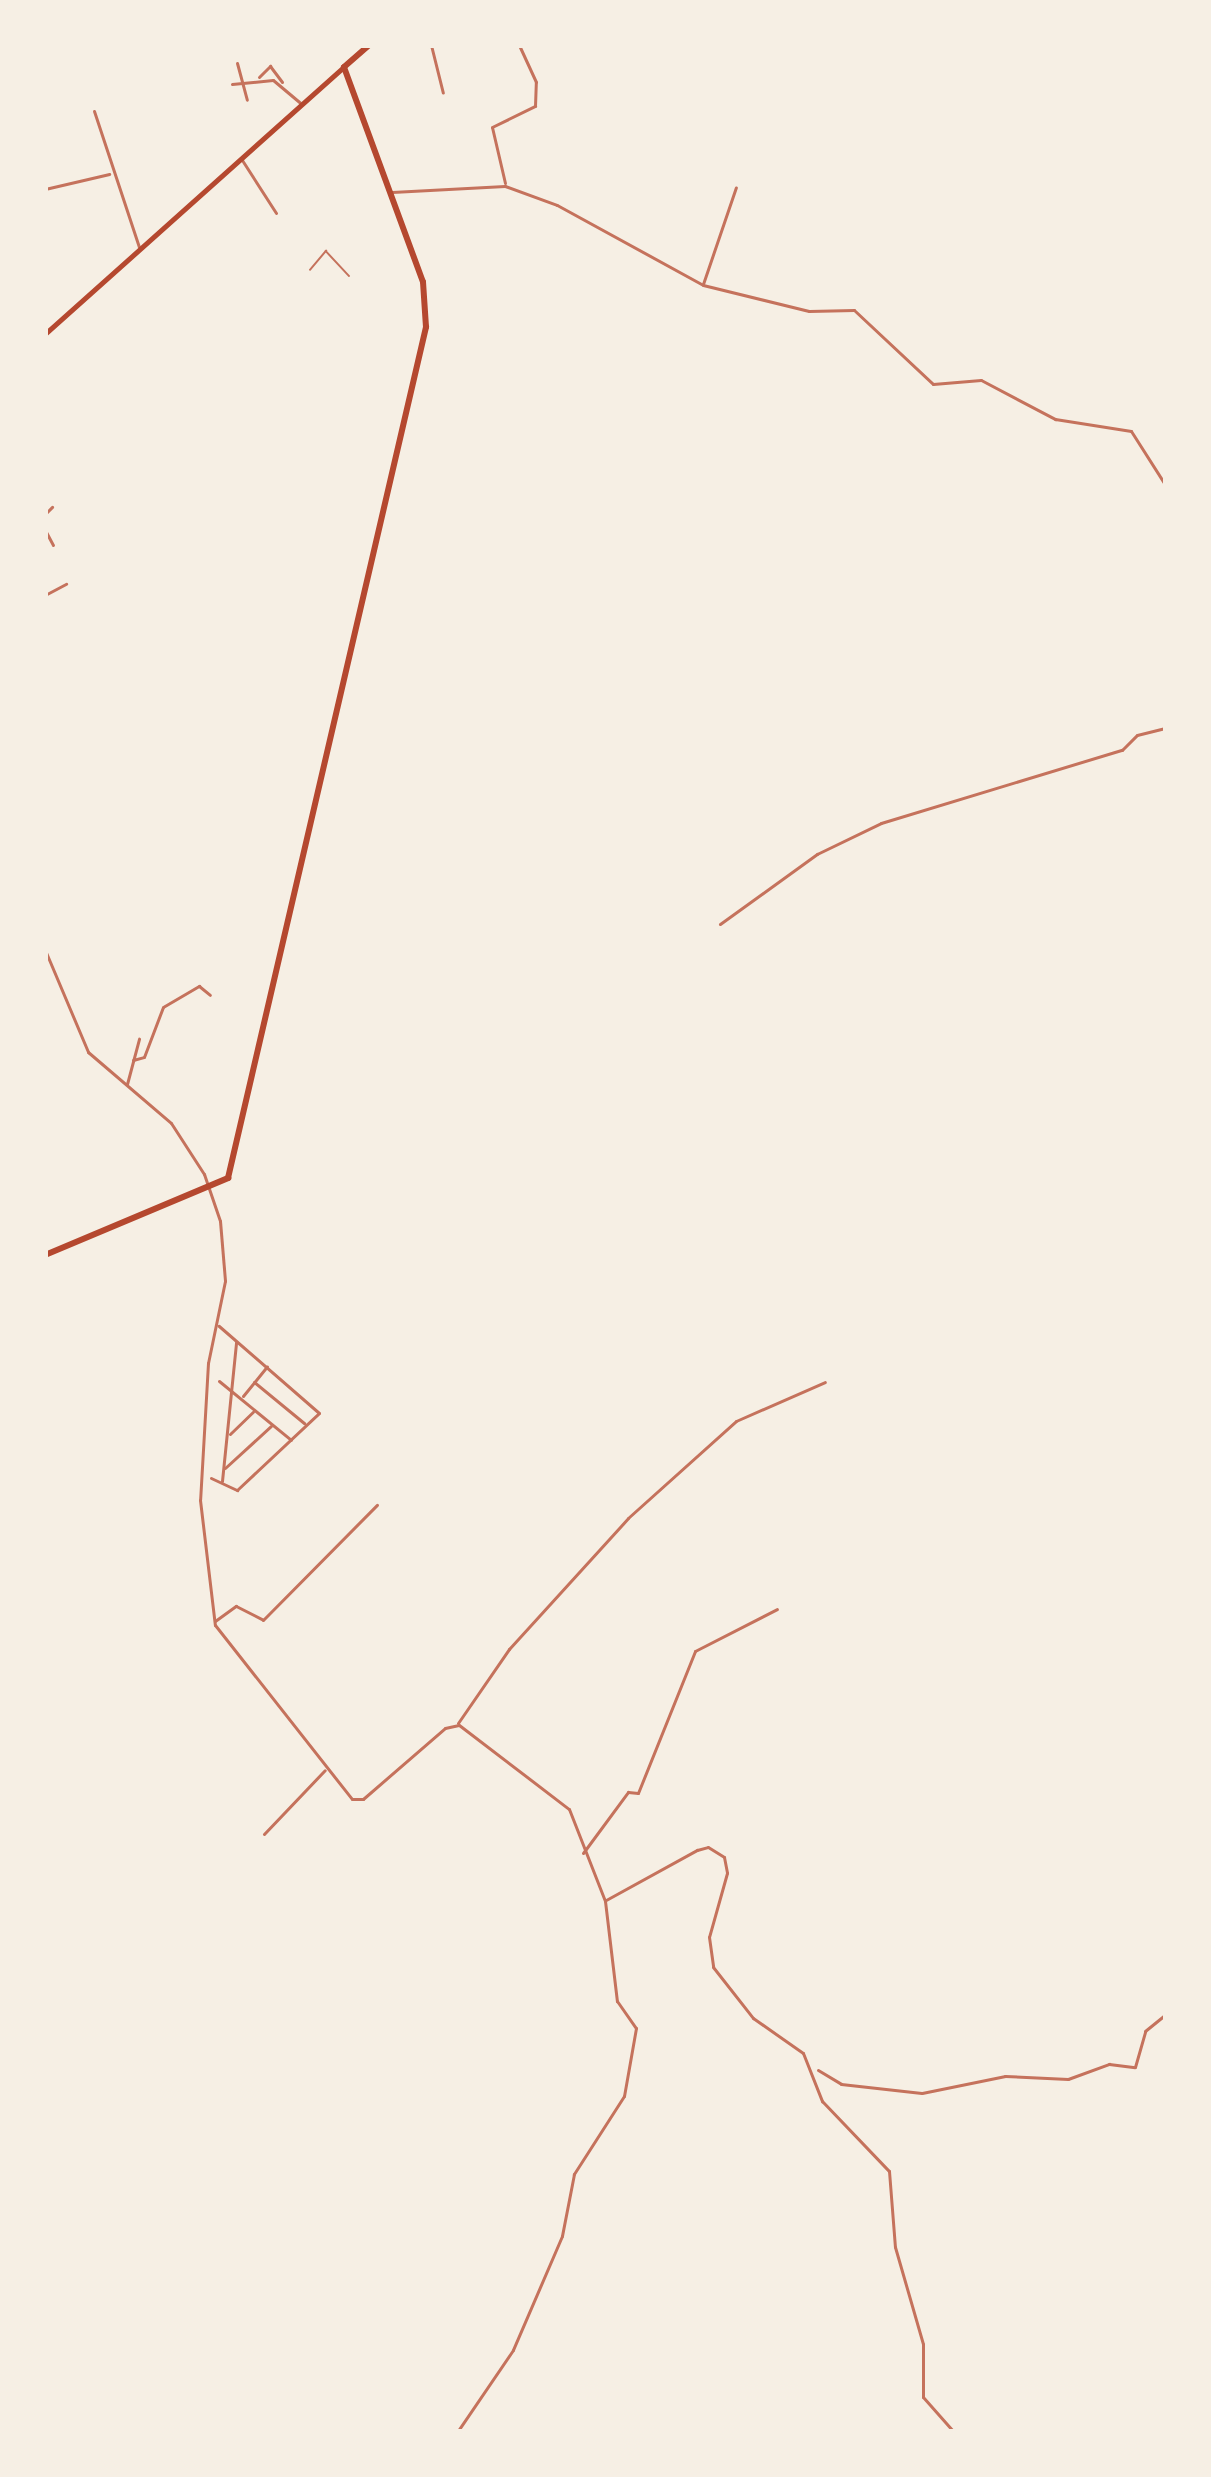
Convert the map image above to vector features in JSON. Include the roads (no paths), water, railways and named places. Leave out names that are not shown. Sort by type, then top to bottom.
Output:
[{"type":"highway","points":[[45,1255],[212,1191],[228,1178],[426,327],[423,282],[344,67],[369,45]]},
{"type":"main road","points":[[45,334],[344,67]]},
{"type":"street","points":[[431,45],[443,93]]},
{"type":"street","points":[[505,186],[492,127],[535,106],[536,82],[519,45]]},
{"type":"street","points":[[237,63],[247,100]]},
{"type":"street","points":[[258,78],[270,66],[302,104]]},
{"type":"street","points":[[232,84],[258,78],[282,84]]},
{"type":"street","points":[[94,111],[110,174],[140,249]]},
{"type":"street","points":[[241,158],[276,213]]},
{"type":"street","points":[[45,189],[110,174]]},
{"type":"street","points":[[391,192],[505,186],[557,206],[703,285],[809,310],[854,310],[933,384],[981,380],[1054,419],[1131,431],[1166,487]]},
{"type":"street","points":[[703,285],[736,187]]},
{"type":"street","points":[[310,270],[326,251],[349,277]]},
{"type":"street","points":[[45,514],[52,507]]},
{"type":"street","points":[[45,530],[53,545]]},
{"type":"street","points":[[46,592],[67,584]]},
{"type":"street","points":[[720,924],[818,854],[881,823],[1122,750],[1137,735],[1166,728]]},
{"type":"street","points":[[45,950],[88,1052],[170,1121],[212,1191],[225,1281],[200,1500],[214,1623],[326,1769],[360,1800],[457,1725],[509,1649],[628,1518],[736,1421],[825,1382]]},
{"type":"street","points":[[133,1060],[143,1058],[164,1006],[198,986],[210,995]]},
{"type":"street","points":[[127,1084],[139,1039]]},
{"type":"street","points":[[211,1478],[237,1490],[307,1424],[317,1403],[217,1324]]},
{"type":"street","points":[[221,1485],[237,1340]]},
{"type":"street","points":[[241,1399],[268,1365]]},
{"type":"street","points":[[219,1381],[290,1440]]},
{"type":"street","points":[[254,1382],[307,1424]]},
{"type":"street","points":[[226,1438],[254,1411]]},
{"type":"street","points":[[223,1471],[273,1425]]},
{"type":"street","points":[[214,1623],[236,1606],[263,1620],[377,1505]]},
{"type":"street","points":[[584,1853],[628,1792],[638,1793],[695,1651],[777,1609]]},
{"type":"street","points":[[457,1725],[560,1799],[605,1901],[617,2001],[636,2028],[624,2096],[574,2174],[562,2236],[513,2350],[457,2432]]},
{"type":"street","points":[[264,1834],[326,1769]]},
{"type":"street","points":[[605,1901],[676,1859],[716,1850],[727,1873],[710,1936],[713,1967],[753,2018],[841,2084],[922,2093],[1005,2076],[1067,2079],[1109,2064],[1135,2067],[1145,2031],[1166,2014]]},
{"type":"street","points":[[814,2068],[822,2101],[893,2180],[895,2247],[923,2344],[922,2397],[954,2432]]}]
